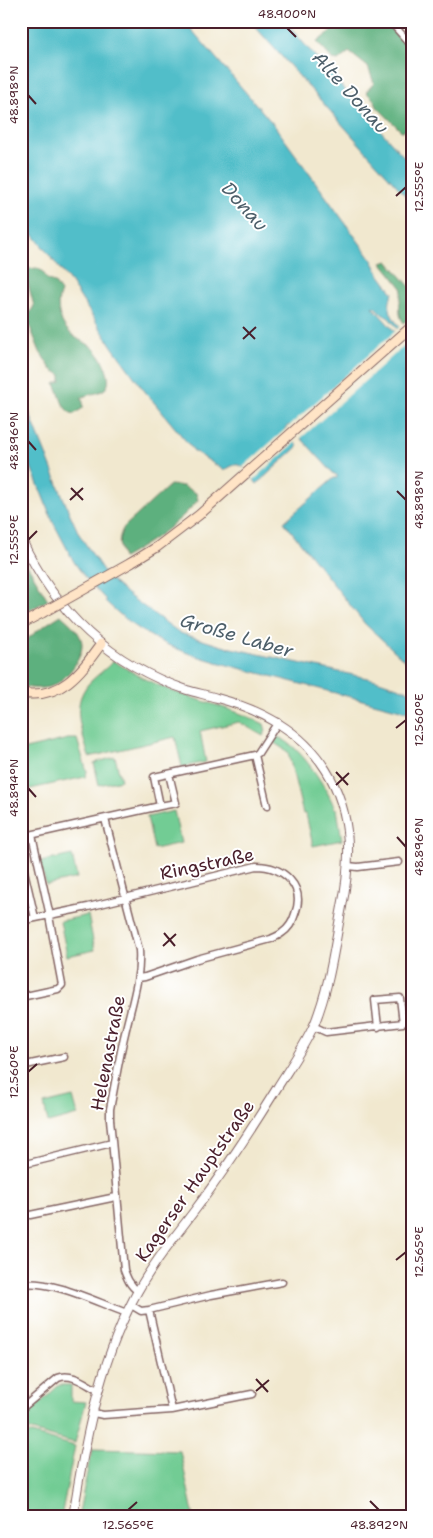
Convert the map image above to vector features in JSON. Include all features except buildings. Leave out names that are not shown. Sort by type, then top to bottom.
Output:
[{"type":"main road","points":[[21,624],[131,564],[157,547],[247,472],[410,327]]},
{"type":"main road","points":[[21,693],[50,693],[59,689],[76,675],[101,644]]},
{"type":"street","points":[[390,21],[412,46]]},
{"type":"street","name":"Kagerser Hauptstraße","points":[[21,539],[37,570],[55,596],[77,623],[101,644],[130,664],[166,682],[242,706],[278,722],[306,745],[326,770],[339,797],[346,822],[348,841],[348,866],[345,890],[322,1004],[313,1026],[292,1063],[225,1170],[151,1269],[130,1305],[110,1356],[99,1391],[72,1517]]},
{"type":"street","points":[[160,806],[154,777],[255,755],[278,722]]},
{"type":"street","points":[[255,755],[267,806]]},
{"type":"street","points":[[21,837],[176,803],[169,774]]},
{"type":"street","name":"Helenastraße","points":[[105,819],[139,950],[140,963],[110,1109],[116,1197],[124,1270],[128,1280],[138,1291]]},
{"type":"street","points":[[21,997],[58,989],[63,982],[32,835]]},
{"type":"street","points":[[21,858],[34,918]]},
{"type":"street","points":[[348,866],[358,868],[399,862]]},
{"type":"street","name":"Ringstraße","points":[[21,921],[49,916],[256,866],[270,868],[284,874],[296,888],[298,898],[294,918],[282,934],[271,939],[205,956],[138,978]]},
{"type":"street","points":[[313,1026],[326,1032],[378,1027],[402,1024],[400,998],[376,1000],[378,1027]]},
{"type":"street","points":[[21,1066],[64,1057]]},
{"type":"street","points":[[21,1165],[112,1143]]},
{"type":"street","points":[[30,1215],[116,1197]]},
{"type":"street","points":[[130,1305],[141,1311],[150,1310],[212,1295],[282,1282]]},
{"type":"street","points":[[21,1284],[32,1283],[50,1286],[127,1313]]},
{"type":"street","points":[[150,1310],[172,1410]]},
{"type":"street","points":[[21,1410],[64,1375],[70,1376],[99,1391]]},
{"type":"street","points":[[94,1413],[103,1415],[172,1410],[252,1394]]},
{"type":"green space","points":[[324,21],[384,21],[412,52],[411,130],[401,131],[377,107],[375,101],[366,92],[374,83],[368,67],[349,52],[338,61],[333,60],[317,42],[331,31]]},
{"type":"green space","points":[[388,261],[412,289],[412,315],[404,323],[400,315],[402,288],[382,263]]},
{"type":"green space","points":[[37,268],[43,272],[47,279],[55,283],[61,292],[58,304],[60,317],[66,328],[75,337],[95,350],[102,360],[107,373],[108,384],[106,388],[81,398],[83,408],[74,414],[64,406],[55,384],[61,381],[61,375],[51,369],[40,352],[28,322],[29,314],[34,306],[26,277],[27,269]]},
{"type":"green space","points":[[170,485],[183,486],[196,493],[198,500],[164,532],[123,558],[119,542],[124,527]]},
{"type":"green space","points":[[21,559],[25,561],[48,600],[21,615]]},
{"type":"green space","points":[[61,615],[80,635],[82,645],[78,659],[69,673],[52,686],[29,688],[21,686],[21,644]]},
{"type":"green space","points":[[113,661],[164,688],[230,710],[264,724],[266,731],[263,736],[239,722],[200,731],[206,762],[182,767],[175,737],[89,757],[79,718],[80,700],[90,682]]},
{"type":"green space","points":[[277,737],[285,741],[303,757],[326,790],[335,809],[337,809],[342,840],[313,846],[288,752],[273,742]]},
{"type":"green space","points":[[68,739],[77,739],[87,772],[85,777],[21,791],[21,750]]},
{"type":"green space","points":[[115,757],[121,780],[99,785],[94,763]]},
{"type":"green space","points":[[174,811],[181,843],[154,849],[147,817]]},
{"type":"green space","points":[[72,855],[77,878],[46,885],[40,862]]},
{"type":"green space","points":[[88,915],[95,950],[67,956],[60,921]]},
{"type":"green space","points":[[73,1097],[78,1115],[48,1123],[44,1104]]},
{"type":"green space","points":[[59,1385],[71,1385],[71,1401],[86,1402],[75,1443],[21,1428],[21,1421]]},
{"type":"green space","points":[[21,1431],[75,1446],[61,1517],[21,1517]]},
{"type":"green space","points":[[92,1449],[180,1451],[194,1517],[78,1517]]},
{"type":"water","name":"Donau","points":[[21,21],[184,21],[274,125],[372,260],[379,274],[393,293],[390,300],[391,313],[412,340],[412,345],[389,318],[373,307],[412,351],[412,667],[365,624],[284,522],[334,478],[337,478],[337,475],[289,425],[285,428],[285,432],[298,446],[257,484],[243,467],[239,465],[231,466],[225,471],[194,451],[143,389],[113,348],[71,283],[21,219]]},
{"type":"water","points":[[250,21],[284,21],[412,166],[412,203]]},
{"type":"water","points":[[21,392],[79,534],[104,572],[116,585],[180,633],[222,646],[376,680],[412,692],[412,713],[185,652],[144,632],[124,617],[105,601],[84,576],[74,562],[53,522],[21,442]]},
{"type":"pier","points":[[402,325],[412,336],[412,339],[300,439],[289,428],[288,430],[297,441],[254,480],[243,467]]},
{"type":"water label","name":"Alte Donau","points":[[351,92]]},
{"type":"water label","name":"Große Laber","points":[[237,635]]}]
